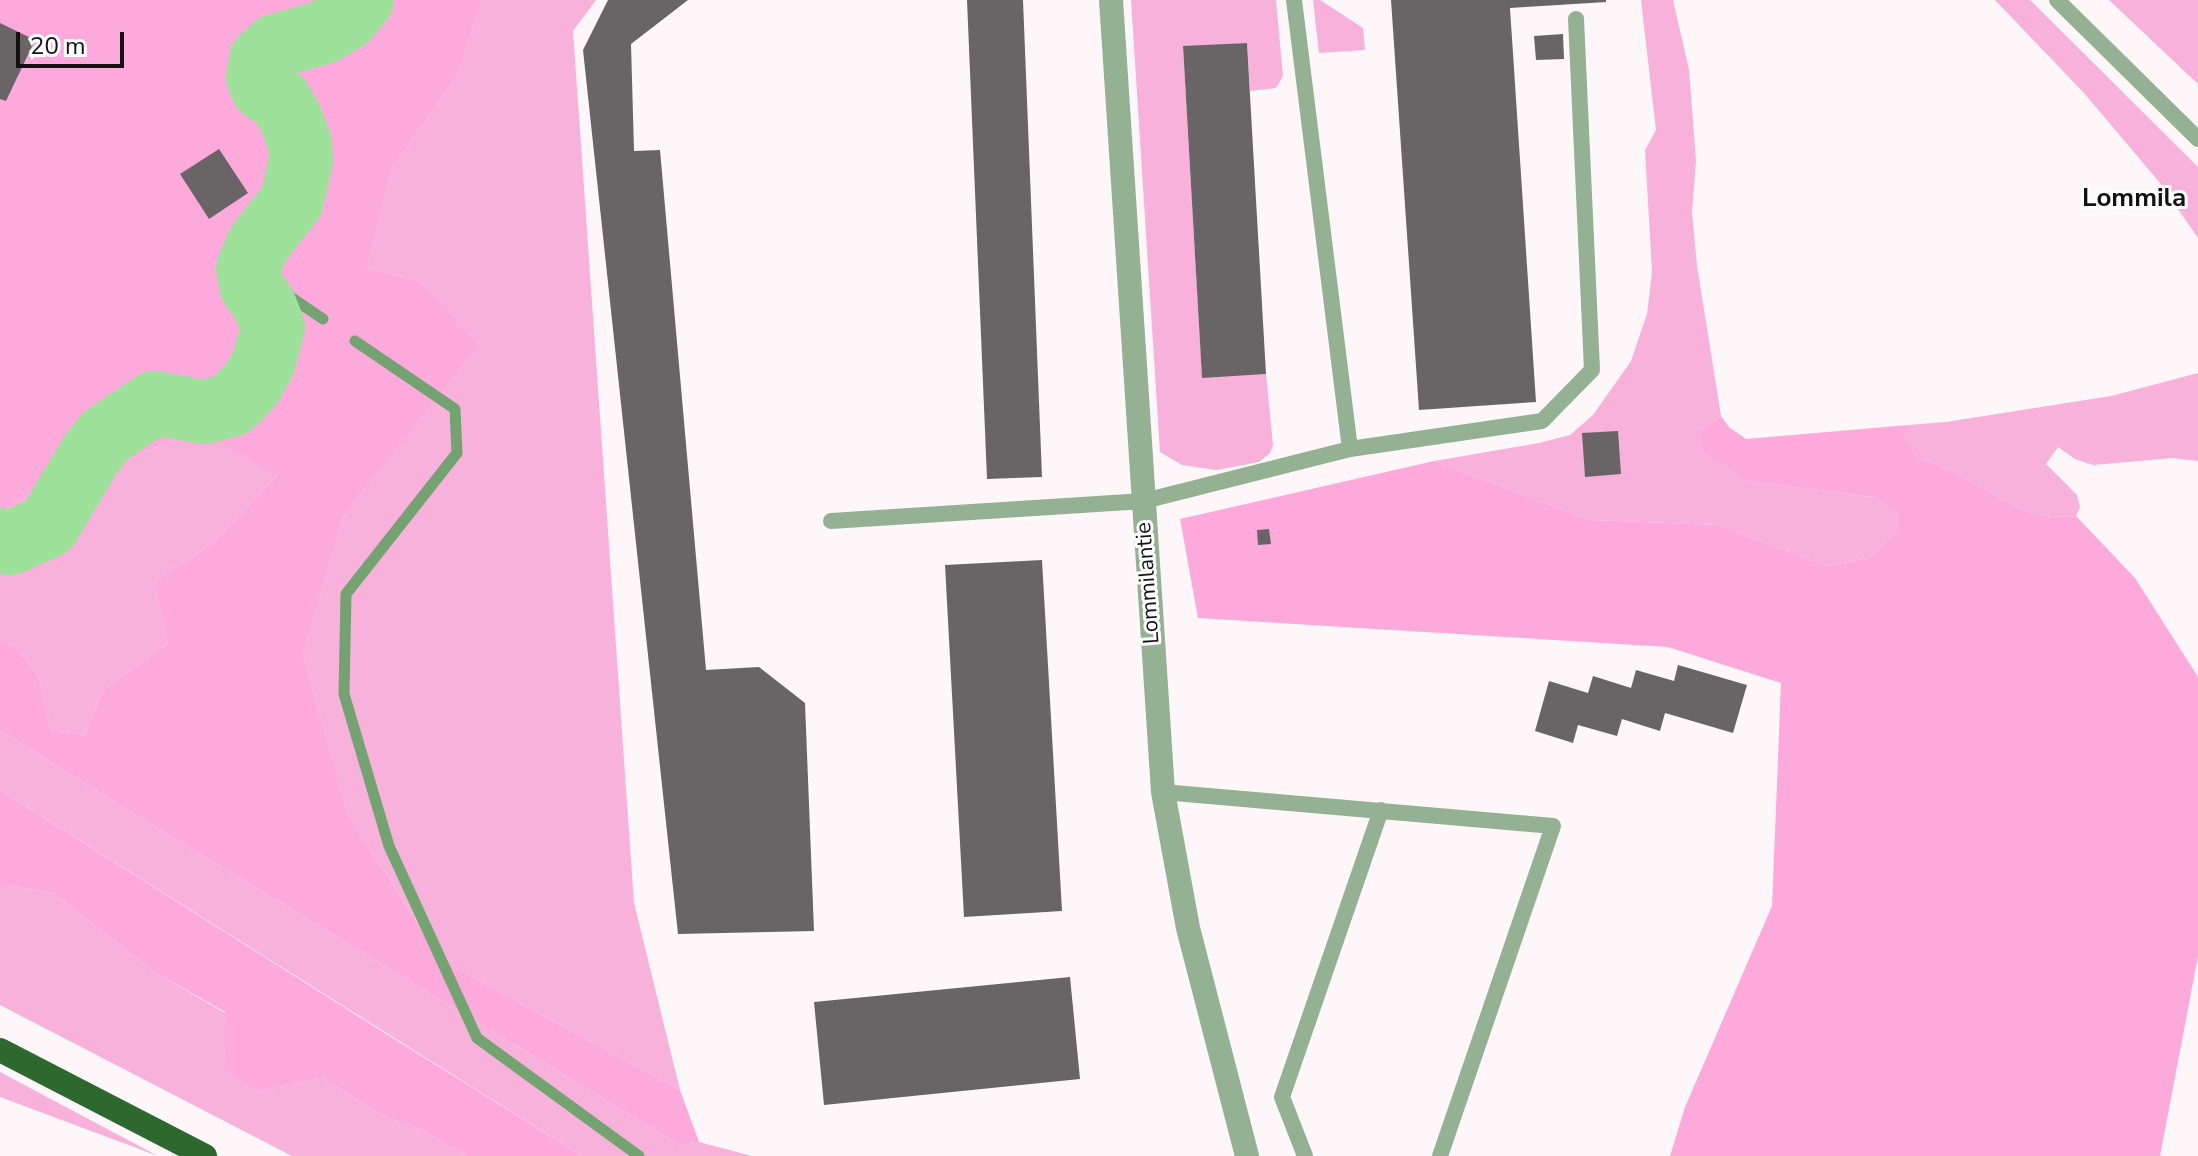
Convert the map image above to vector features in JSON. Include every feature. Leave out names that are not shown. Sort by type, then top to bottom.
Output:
[{"type":"highway","points":[[0,1050],[205,1156]]},
{"type":"street","name":"Lommilantie","points":[[1111,0],[1163,792],[1188,928],[1247,1156]]},
{"type":"lane","points":[[1294,0],[1350,449]]},
{"type":"lane","points":[[2057,0],[2198,139]]},
{"type":"lane","points":[[831,521],[1144,501],[1350,449],[1542,421],[1592,370],[1576,19]]},
{"type":"lane","points":[[1163,792],[1553,826],[1440,1156]]},
{"type":"lane","points":[[1305,1156],[1282,1097],[1381,810]]},
{"type":"shaded area","points":[[0,0],[482,0],[457,76],[392,168],[367,268],[419,281],[478,344],[343,517],[303,655],[348,815],[441,960],[680,1090],[699,1142],[680,1145],[0,730],[0,640],[15,646],[38,676],[51,730],[85,735],[103,690],[168,643],[154,582],[213,543],[277,476],[197,429],[98,473],[58,475],[0,512]]},
{"type":"shaded area","points":[[482,0],[596,0],[573,31],[634,903],[680,1090],[441,960],[348,815],[303,655],[343,517],[477,344],[419,281],[367,268],[392,168],[457,76]]},
{"type":"shaded area","points":[[1131,0],[1276,0],[1283,76],[1276,88],[1250,91],[1247,43],[1183,47],[1202,377],[1266,374],[1273,445],[1270,453],[1259,462],[1216,470],[1182,465],[1160,452]]},
{"type":"shaded area","points":[[1313,0],[1320,0],[1363,28],[1365,50],[1319,53]]},
{"type":"shaded area","points":[[1641,0],[1673,0],[1689,70],[1696,161],[1692,212],[1697,266],[1721,416],[1700,430],[1749,481],[1873,497],[1897,509],[1898,531],[1869,558],[1826,566],[1719,525],[1590,520],[1434,461],[1570,435],[1593,415],[1631,361],[1647,314],[1652,272],[1645,150],[1656,130]]},
{"type":"shaded area","points":[[1995,0],[2030,0],[2198,167],[2198,238],[2160,183],[2084,93]]},
{"type":"shaded area","points":[[2109,0],[2198,0],[2198,84]]},
{"type":"shaded area","points":[[2198,373],[2198,461],[2173,458],[2093,465],[2075,459],[2058,447],[2046,464],[2077,495],[2080,507],[2076,516],[2051,517],[2024,511],[1952,471],[1918,457],[1903,440],[1908,425],[1946,422],[2111,396]]},
{"type":"shaded area","points":[[1721,416],[1729,427],[1746,439],[1908,425],[1904,440],[1918,457],[1952,471],[2024,511],[2051,517],[2076,516],[2135,578],[2198,677],[2198,956],[2160,1156],[1670,1156],[1685,1107],[1772,906],[1781,683],[1668,647],[1198,618],[1180,519],[1434,461],[1590,520],[1719,525],[1826,566],[1869,558],[1898,531],[1897,510],[1873,497],[1749,481],[1702,450],[1700,430]]},
{"type":"shaded area","points":[[197,429],[278,475],[213,543],[154,582],[168,643],[103,690],[85,735],[51,730],[38,676],[15,646],[0,640],[0,512],[58,475],[98,473]]},
{"type":"shaded area","points":[[0,730],[680,1145],[699,1142],[752,1156],[582,1156],[0,790]]},
{"type":"shaded area","points":[[0,790],[582,1156],[468,1156],[421,1130],[385,1117],[323,1078],[259,1091],[226,1072],[225,1012],[155,972],[53,893],[6,885],[0,888]]},
{"type":"shaded area","points":[[6,885],[53,893],[155,972],[225,1013],[259,1091],[323,1078],[385,1117],[421,1130],[468,1156],[292,1156],[0,1005],[0,888]]},
{"type":"shaded area","points":[[0,1072],[158,1156],[0,1097]]},
{"type":"building","points":[[608,0],[688,0],[631,44],[634,151],[660,150],[706,670],[759,667],[805,703],[814,931],[678,934],[583,50]]},
{"type":"building","points":[[967,0],[1023,0],[1042,477],[987,479]]},
{"type":"building","points":[[1391,0],[1606,0],[1510,8],[1536,402],[1419,410]]},
{"type":"building","points":[[0,23],[35,40],[6,101],[0,99]]},
{"type":"building","points":[[1563,34],[1564,59],[1536,60],[1534,36]]},
{"type":"building","points":[[1247,43],[1266,374],[1202,378],[1183,46]]},
{"type":"building","points":[[219,149],[248,193],[209,219],[180,174]]},
{"type":"building","points":[[1618,431],[1621,474],[1585,477],[1582,433]]},
{"type":"building","points":[[1269,529],[1271,544],[1258,545],[1257,530]]},
{"type":"building","points":[[1042,560],[1062,911],[964,917],[945,565]]},
{"type":"building","points":[[1678,665],[1747,685],[1733,733],[1665,713],[1660,731],[1622,719],[1617,736],[1578,725],[1573,743],[1535,731],[1549,681],[1588,693],[1593,676],[1631,688],[1636,670],[1674,681]]},
{"type":"building","points":[[1070,977],[1080,1079],[824,1105],[814,1002]]},
{"type":"waterway","points":[[0,540],[10,543],[48,526],[105,436],[154,403],[204,412],[231,405],[250,386],[263,364],[273,327],[264,304],[251,286],[248,268],[259,243],[292,201],[301,160],[300,144],[291,119],[280,100],[263,89],[258,77],[261,59],[275,46],[324,32],[346,19],[362,0]]},
{"type":"waterway","points":[[248,268],[323,319]]},
{"type":"waterway","points":[[355,341],[455,409],[457,453],[346,594],[344,694],[389,846],[477,1038],[639,1156]]},
{"type":"district","name":"Lommila","points":[[2134,200]]}]
